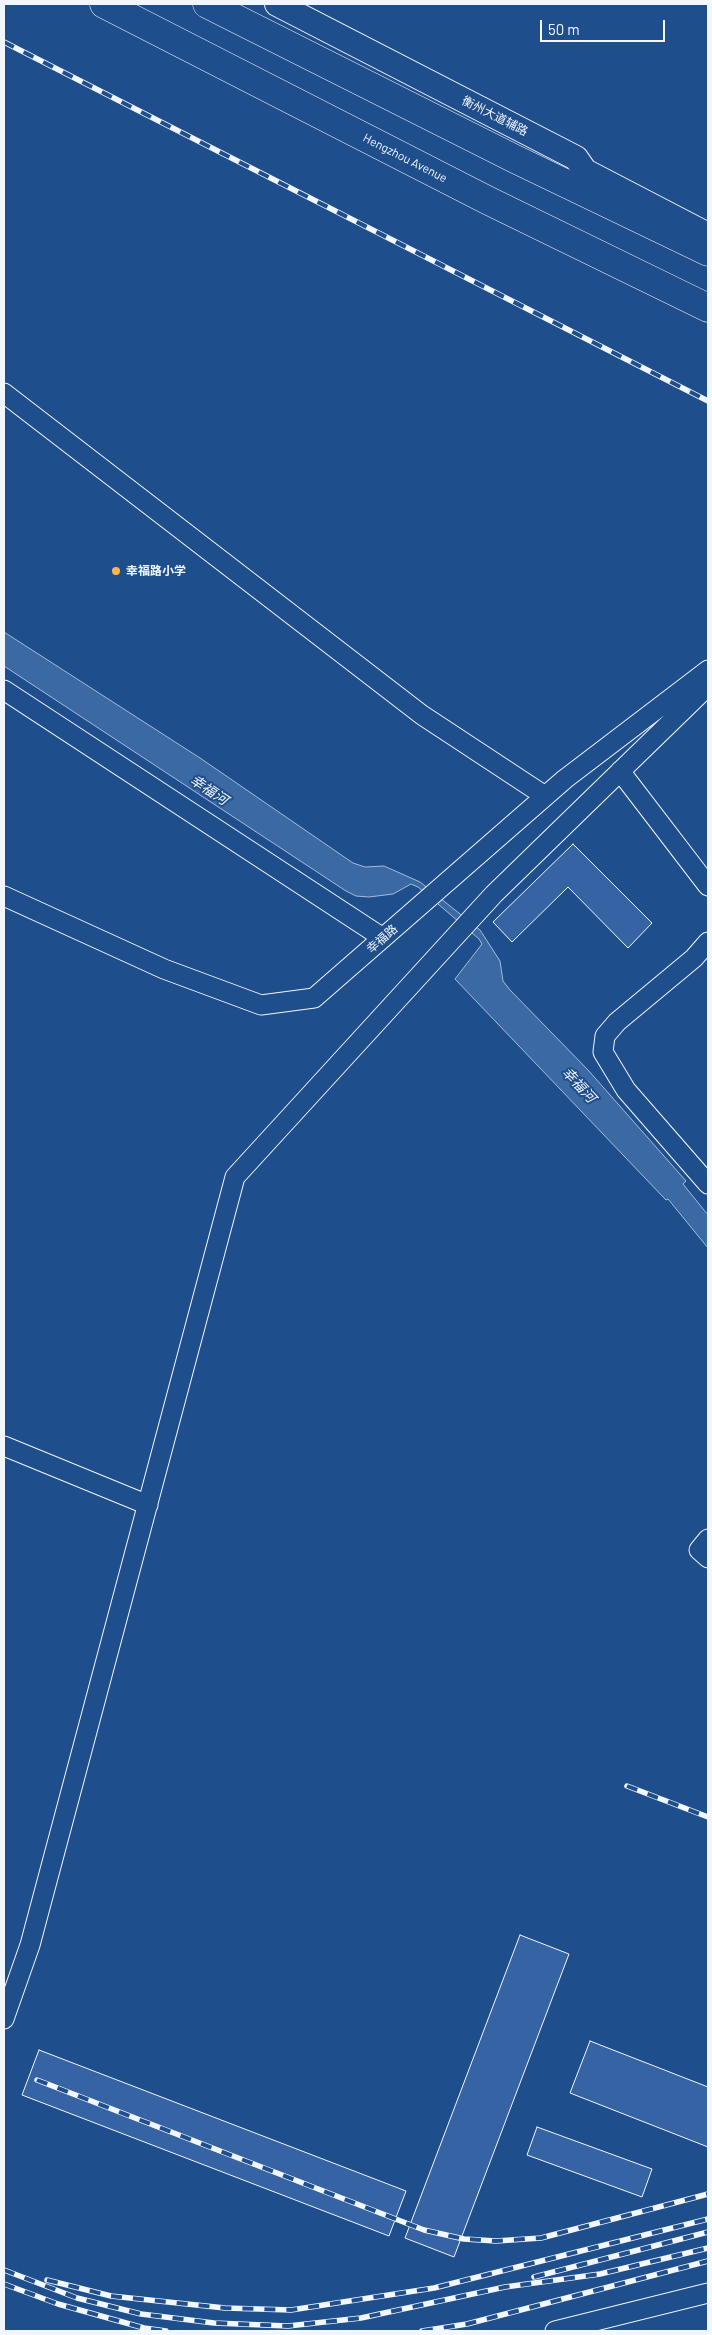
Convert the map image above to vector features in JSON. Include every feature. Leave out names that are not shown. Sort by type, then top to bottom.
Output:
[{"type":"highway","name":"Hengzhou Avenue","points":[[104,4],[487,200],[708,308]]},
{"type":"highway","points":[[207,4],[506,155],[703,241]]},
{"type":"main road","name":"衡州大道辅路","points":[[277,4],[576,158],[585,171],[703,241]]},
{"type":"street","points":[[4,393],[422,715],[545,796]]},
{"type":"street","name":"幸福路","points":[[4,896],[164,969],[261,1006],[314,998],[545,796],[708,670]]},
{"type":"street","points":[[4,2019],[30,1945],[235,1177],[494,894],[708,686]]},
{"type":"street","points":[[4,690],[383,938]]},
{"type":"street","points":[[620,771],[708,886]]},
{"type":"street","points":[[708,942],[694,958],[617,1022],[605,1036],[603,1052],[626,1090],[708,1184]]},
{"type":"street","points":[[4,1446],[148,1505]]},
{"type":"street","points":[[708,1538],[699,1550],[708,1558]]},
{"type":"street","points":[[555,2331],[708,2293]]},
{"type":"water","name":"幸福河","points":[[4,632],[200,758],[353,863],[365,867],[384,866],[420,882],[480,930],[500,961],[503,981],[510,990],[588,1070],[686,1181],[683,1184],[708,1215],[708,1248],[668,1199],[666,1200],[455,979],[482,944],[479,939],[418,887],[411,884],[393,894],[369,897],[356,896],[346,891],[4,666]]},
{"type":"building","points":[[573,844],[652,923],[628,948],[568,887],[512,942],[493,922]]},
{"type":"building","points":[[520,1935],[569,1954],[454,2257],[405,2238]]},
{"type":"building","points":[[590,2041],[708,2087],[708,2147],[570,2093]]},
{"type":"building","points":[[39,2050],[406,2191],[389,2236],[22,2095]]},
{"type":"building","points":[[537,2127],[652,2169],[642,2197],[527,2155]]},
{"type":"railway","points":[[4,42],[708,401]]},
{"type":"railway","points":[[627,1786],[708,1817]]},
{"type":"railway","points":[[37,2080],[424,2230],[464,2239],[496,2241],[541,2238],[708,2194]]},
{"type":"railway","points":[[47,2280],[111,2296],[225,2308],[291,2310],[434,2288],[708,2219]]},
{"type":"railway","points":[[534,2277],[708,2232]]},
{"type":"railway","points":[[4,2270],[77,2298],[141,2314],[214,2323],[288,2326],[361,2318],[505,2287],[600,2274],[708,2248]]},
{"type":"railway","points":[[422,2331],[467,2324],[708,2261]]},
{"type":"railway","points":[[4,2284],[58,2304],[144,2328],[166,2331]]},
{"type":"place","name":"幸福路小学","points":[[116,571]]}]
